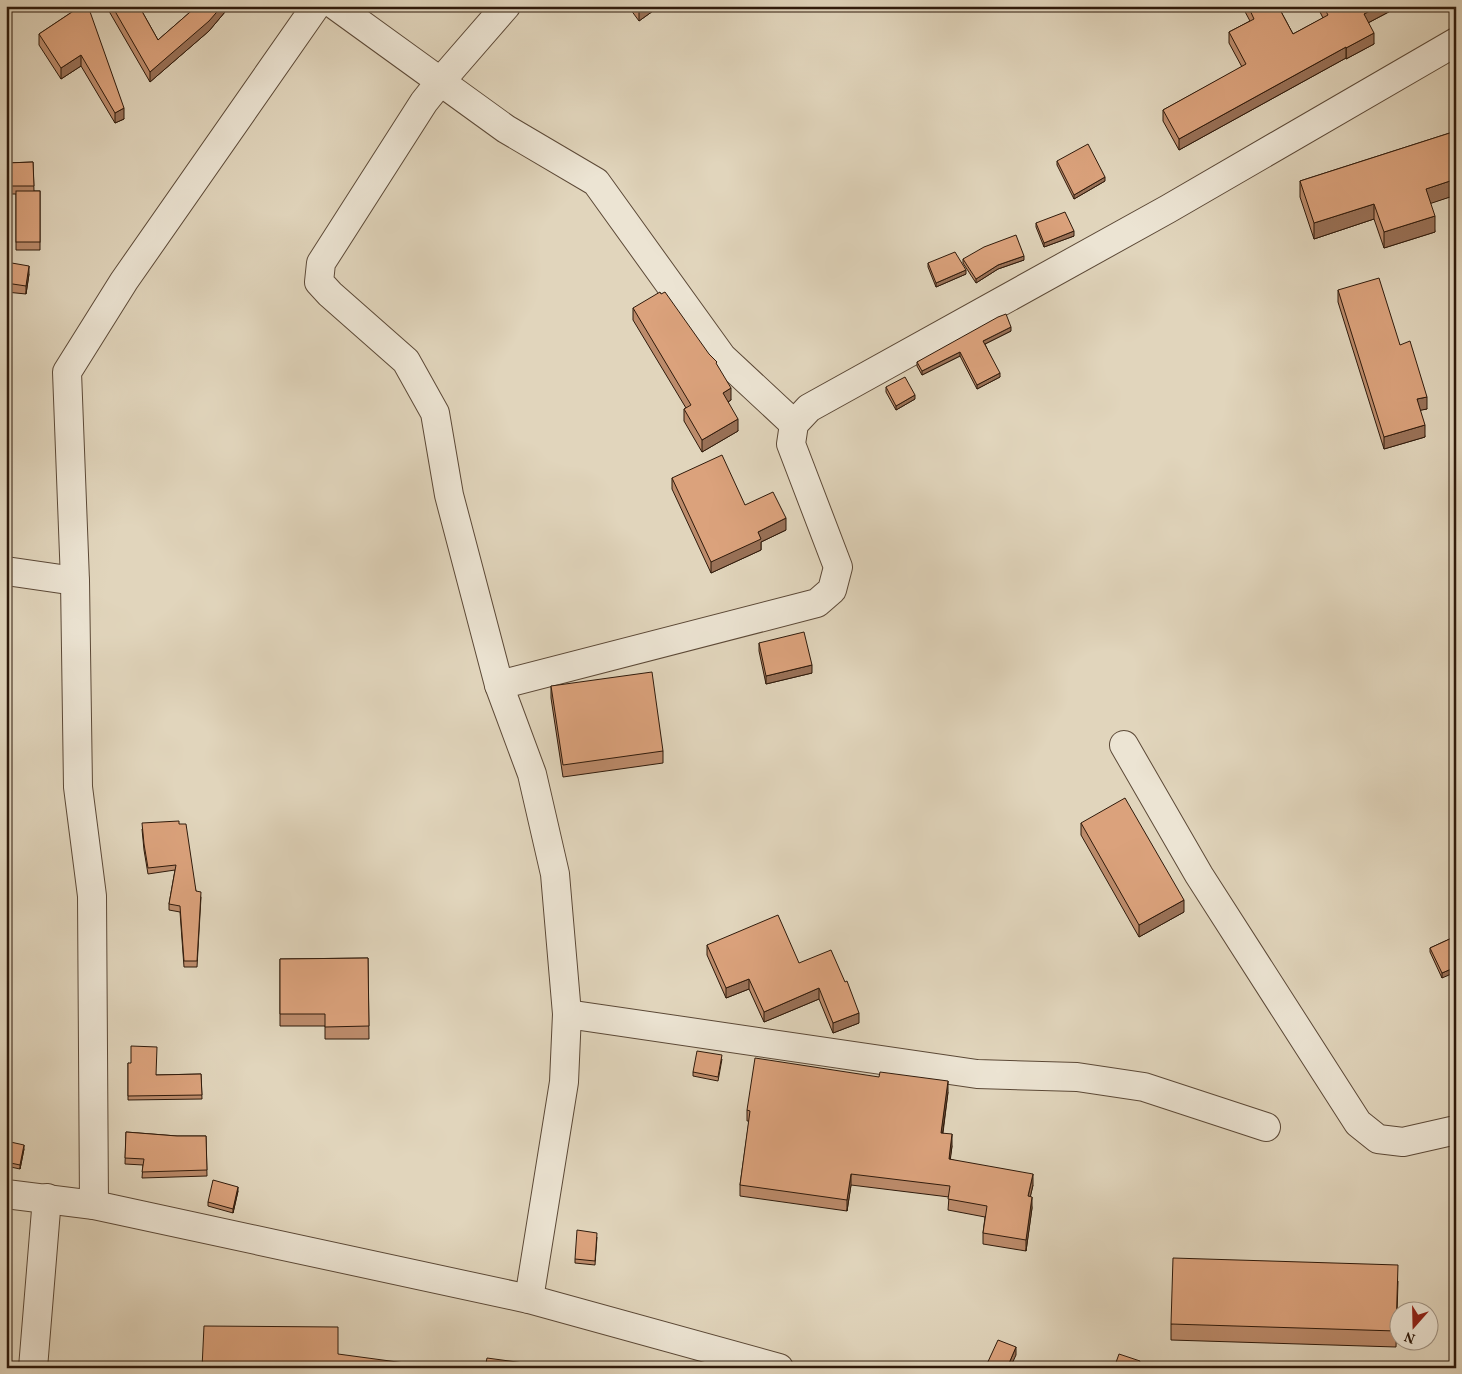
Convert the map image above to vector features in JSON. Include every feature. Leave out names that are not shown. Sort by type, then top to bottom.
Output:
[{"type":"street","points":[[94,1206],[92,896],[78,787],[75,580],[67,372],[124,281],[316,6]]},
{"type":"street","points":[[336,6],[506,128],[596,182],[722,357],[794,424]]},
{"type":"street","points":[[506,6],[440,82],[414,119],[321,263],[319,282],[406,361],[435,413],[449,495],[499,685],[532,774],[555,874],[567,1014],[564,1082],[529,1300]]},
{"type":"street","points":[[499,685],[817,603],[832,590],[838,567],[791,444],[794,424],[809,408],[1168,209],[1456,42]]},
{"type":"street","points":[[6,571],[75,580]]},
{"type":"street","points":[[1124,745],[1200,875],[1358,1123],[1378,1139],[1403,1142],[1456,1130]]},
{"type":"street","points":[[567,1014],[977,1074],[1077,1077],[1144,1087],[1266,1128]]},
{"type":"street","points":[[6,1194],[47,1198],[94,1206],[529,1300],[779,1368]]},
{"type":"street","points":[[33,1368],[47,1198]]},
{"type":"building","points":[[81,6],[88,6],[124,108],[115,113],[81,55],[61,68],[39,34]]},
{"type":"building","points":[[112,6],[139,6],[158,40],[197,6],[222,6],[209,21],[150,72]]},
{"type":"building","points":[[636,6],[645,6],[639,11]]},
{"type":"building","points":[[1248,6],[1278,6],[1293,34],[1328,15],[1323,6],[1379,6],[1364,14],[1374,33],[1179,139],[1163,110],[1246,64],[1229,32],[1254,19]]},
{"type":"building","points":[[1456,131],[1456,179],[1426,189],[1435,216],[1384,232],[1374,204],[1314,223],[1300,181]]},
{"type":"building","points":[[1088,144],[1105,177],[1074,195],[1057,161]]},
{"type":"building","points":[[33,162],[34,186],[6,186],[6,163]]},
{"type":"building","points":[[16,191],[40,191],[40,242],[16,242]]},
{"type":"building","points":[[1065,212],[1074,231],[1044,243],[1036,223]]},
{"type":"building","points":[[1016,235],[1024,256],[998,265],[976,279],[963,259],[984,247]]},
{"type":"building","points":[[955,252],[966,270],[936,283],[928,263]]},
{"type":"building","points":[[6,262],[29,266],[26,286],[6,283]]},
{"type":"building","points":[[1379,278],[1400,345],[1410,341],[1427,397],[1417,399],[1425,425],[1384,437],[1338,290]]},
{"type":"building","points":[[660,292],[661,294],[665,292],[709,354],[717,362],[731,388],[723,393],[738,419],[702,440],[684,409],[691,405],[633,308]]},
{"type":"building","points":[[1006,314],[1011,327],[983,341],[1000,373],[977,385],[960,352],[922,371],[917,362]]},
{"type":"building","points":[[905,377],[915,395],[896,406],[886,387]]},
{"type":"building","points":[[722,455],[745,505],[773,492],[786,518],[758,532],[761,539],[711,562],[672,478]]},
{"type":"building","points":[[804,632],[812,665],[766,676],[759,643]]},
{"type":"building","points":[[652,672],[663,751],[563,765],[551,686]]},
{"type":"building","points":[[1125,798],[1184,900],[1139,925],[1081,823]]},
{"type":"building","points":[[179,821],[179,824],[186,824],[196,891],[201,892],[197,961],[184,961],[180,906],[169,904],[176,865],[148,868],[144,844],[142,823]]},
{"type":"building","points":[[778,915],[799,963],[831,950],[845,982],[847,981],[859,1013],[833,1023],[819,988],[764,1012],[749,979],[726,988],[707,945]]},
{"type":"building","points":[[1454,937],[1456,941],[1456,967],[1442,973],[1430,948]]},
{"type":"building","points":[[368,958],[369,1026],[325,1027],[325,1014],[280,1014],[280,959]]},
{"type":"building","points":[[131,1046],[157,1047],[156,1075],[201,1074],[202,1095],[128,1096],[128,1063],[131,1063]]},
{"type":"building","points":[[697,1051],[722,1055],[718,1077],[693,1072]]},
{"type":"building","points":[[755,1058],[879,1077],[880,1072],[948,1081],[941,1133],[952,1134],[949,1159],[1033,1174],[1028,1196],[1032,1197],[1026,1240],[983,1233],[987,1206],[948,1199],[950,1186],[851,1174],[847,1200],[740,1185],[750,1111],[747,1110]]},
{"type":"building","points":[[126,1132],[206,1136],[207,1170],[142,1172],[144,1159],[125,1158]]},
{"type":"building","points":[[6,1141],[24,1145],[20,1165],[6,1162]]},
{"type":"building","points":[[213,1180],[238,1187],[233,1209],[208,1202]]},
{"type":"building","points":[[577,1230],[597,1233],[595,1261],[575,1259]]},
{"type":"building","points":[[1173,1258],[1398,1265],[1397,1302],[1390,1302],[1390,1331],[1171,1324]]},
{"type":"building","points":[[204,1326],[338,1327],[338,1354],[442,1368],[202,1368]]},
{"type":"building","points":[[998,1340],[1016,1347],[1007,1368],[990,1368],[986,1366]]},
{"type":"building","points":[[1119,1354],[1140,1361],[1138,1368],[1114,1368]]},
{"type":"building","points":[[487,1358],[561,1368],[485,1368]]},
{"type":"building","points":[[586,1365],[603,1368],[585,1368]]}]
